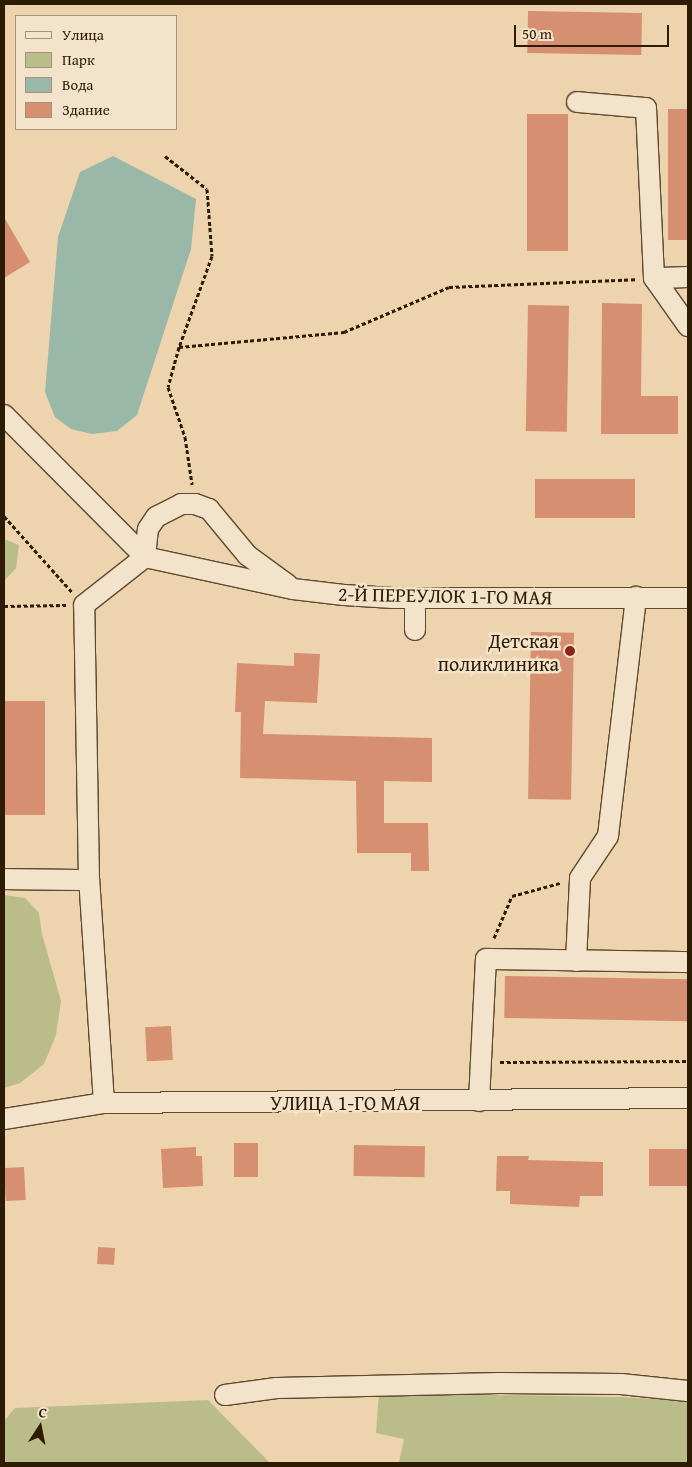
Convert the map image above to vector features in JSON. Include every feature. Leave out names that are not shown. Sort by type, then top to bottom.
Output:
[{"type":"street","points":[[577,102],[646,108],[654,278],[688,326]]},
{"type":"street","points":[[654,278],[688,277]]},
{"type":"street","points":[[4,415],[145,557]]},
{"type":"street","points":[[104,1103],[90,880],[84,605],[145,557],[148,529],[156,517],[181,504],[195,504],[209,509],[247,555],[293,589]]},
{"type":"street","name":"2-Й ПЕРЕУЛОК 1-ГО МАЯ","points":[[145,557],[293,589],[415,598],[688,598]]},
{"type":"street","points":[[576,961],[580,878],[608,836],[636,597]]},
{"type":"street","points":[[414,630],[415,598]]},
{"type":"street","points":[[4,878],[90,880]]},
{"type":"street","points":[[479,1101],[486,959],[688,962]]},
{"type":"street","name":"УЛИЦА 1-ГО МАЯ","points":[[4,1119],[104,1103],[688,1098]]},
{"type":"street","points":[[224,1395],[277,1388],[500,1383],[621,1384],[688,1391]]},
{"type":"path","points":[[165,156],[207,189],[212,256],[178,347],[168,387],[186,437],[195,504]]},
{"type":"path","points":[[178,347],[344,332],[449,287],[654,278]]},
{"type":"path","points":[[4,516],[84,605]]},
{"type":"path","points":[[4,606],[84,605]]},
{"type":"path","points":[[486,959],[512,896],[580,878]]},
{"type":"path","points":[[482,1062],[688,1062]]},
{"type":"green space","points":[[4,539],[19,545],[16,568],[4,581]]},
{"type":"green space","points":[[4,895],[25,898],[39,913],[42,934],[61,1001],[56,1035],[44,1064],[20,1083],[4,1088]]},
{"type":"green space","points":[[379,1393],[622,1397],[688,1401],[688,1463],[399,1462],[404,1439],[376,1433]]},
{"type":"green space","points":[[208,1400],[270,1463],[4,1463],[4,1421],[15,1408]]},
{"type":"water","points":[[113,156],[196,199],[191,249],[137,415],[117,431],[92,434],[71,429],[55,417],[45,392],[58,237],[80,172]]},
{"type":"building","points":[[528,11],[642,13],[641,55],[527,53]]},
{"type":"building","points":[[668,109],[688,109],[688,240],[668,240]]},
{"type":"building","points":[[527,114],[568,114],[568,251],[527,251]]},
{"type":"building","points":[[4,217],[30,262],[4,278]]},
{"type":"building","points":[[602,303],[642,304],[641,396],[678,396],[678,434],[601,434]]},
{"type":"building","points":[[528,305],[569,306],[567,432],[526,431]]},
{"type":"building","points":[[535,479],[635,479],[635,518],[535,518]]},
{"type":"building","points":[[531,632],[574,633],[571,800],[528,799]]},
{"type":"building","points":[[294,653],[320,654],[317,703],[265,701],[263,734],[432,738],[432,782],[384,781],[384,823],[428,823],[429,871],[411,871],[411,853],[357,853],[356,781],[240,778],[241,712],[235,712],[237,663],[294,666]]},
{"type":"building","points":[[4,701],[45,701],[45,815],[4,815]]},
{"type":"building","points":[[505,976],[688,979],[687,1021],[504,1018]]},
{"type":"building","points":[[171,1026],[173,1060],[147,1061],[145,1027]]},
{"type":"building","points":[[234,1143],[258,1143],[258,1177],[234,1177]]},
{"type":"building","points":[[354,1145],[425,1146],[424,1177],[353,1176]]},
{"type":"building","points":[[196,1147],[196,1156],[202,1156],[203,1186],[163,1188],[161,1149]]},
{"type":"building","points":[[649,1149],[688,1149],[688,1186],[649,1186]]},
{"type":"building","points":[[497,1156],[529,1156],[528,1160],[603,1162],[603,1196],[580,1196],[579,1207],[510,1204],[510,1191],[496,1191]]},
{"type":"building","points":[[24,1167],[26,1200],[6,1201],[4,1168]]},
{"type":"building","points":[[98,1247],[115,1248],[114,1265],[97,1264]]},
{"type":"place","name":"Детская поликлиника","points":[[570,651]]}]
